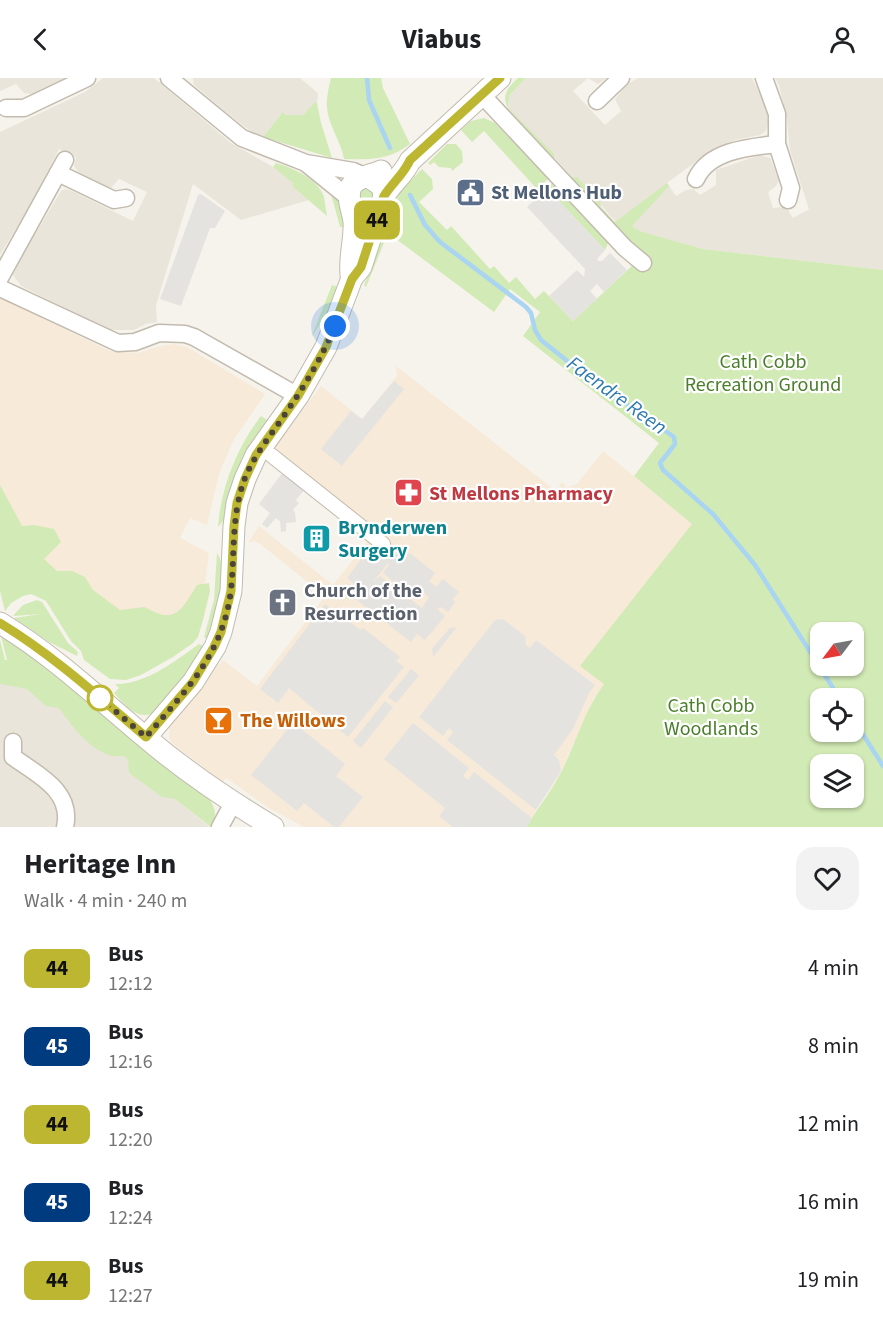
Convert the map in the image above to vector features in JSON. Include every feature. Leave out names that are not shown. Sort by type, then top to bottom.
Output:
[{"type":"street","points":[[6,108],[24,108],[87,78]]},
{"type":"street","points":[[306,163],[350,201],[358,211],[368,213],[374,211],[391,186],[406,170],[410,160],[500,78]]},
{"type":"street","points":[[597,101],[621,78]]},
{"type":"street","points":[[764,78],[777,114],[777,144],[791,188],[788,200]]},
{"type":"street","points":[[146,737],[193,682],[221,632],[231,591],[234,526],[241,491],[256,455],[298,396],[326,347],[352,279],[361,267],[383,200],[379,182],[368,177],[353,171],[306,163],[242,138],[173,79]]},
{"type":"street","points":[[482,95],[625,248],[643,263]]},
{"type":"street","points":[[696,178],[700,169],[729,152],[777,144]]},
{"type":"street","points":[[352,279],[350,263],[354,221],[349,193],[354,183],[400,162],[410,160]]},
{"type":"street","points":[[0,278],[61,167],[114,200],[126,198]]},
{"type":"street","points":[[0,288],[118,344],[135,342],[159,333],[171,332],[194,337],[298,396]]},
{"type":"street","points":[[271,455],[383,544]]},
{"type":"street","points":[[0,623],[72,674],[185,769],[233,803],[273,827]]},
{"type":"street","points":[[13,742],[13,757],[52,784],[59,792],[66,813],[65,827]]},
{"type":"street","points":[[220,827],[233,803]]},
{"type":"shaded area","points":[[0,78],[65,78],[31,94],[24,93],[16,84],[0,91]]},
{"type":"shaded area","points":[[103,78],[154,78],[231,143],[273,167],[294,183],[292,186],[309,200],[241,220],[193,184],[156,305],[157,322],[134,330],[108,330],[21,286],[13,275],[20,259],[61,191],[70,190],[133,221],[147,192],[119,179],[111,188],[107,188],[80,174],[74,166],[76,157],[59,149],[31,204],[0,255],[0,132],[85,92]]},
{"type":"shaded area","points":[[193,78],[300,78],[318,93],[317,103],[314,103],[303,115],[286,115],[283,112],[263,137],[249,130],[227,113],[194,85]]},
{"type":"shaded area","points":[[526,78],[588,78],[573,91],[605,125],[621,111],[615,99],[628,84],[638,78],[752,78],[765,103],[769,123],[765,132],[735,140],[709,152],[667,183],[676,196],[693,189],[700,195],[716,185],[716,170],[760,155],[770,158],[779,181],[768,192],[773,208],[782,207],[788,210],[793,218],[809,209],[790,151],[787,120],[779,85],[775,78],[883,78],[883,270],[703,249],[640,231],[631,225],[669,186],[616,222],[577,178],[573,178],[508,108],[509,96]]},
{"type":"shaded area","points":[[588,78],[607,78],[598,84]]},
{"type":"shaded area","points":[[547,188],[605,250],[597,259],[598,261],[602,261],[610,253],[627,270],[604,292],[597,284],[590,291],[597,299],[573,321],[549,296],[577,270],[584,277],[585,269],[527,207]]},
{"type":"shaded area","points":[[201,194],[225,211],[215,228],[210,228],[181,306],[160,299],[198,195]]},
{"type":"shaded area","points":[[0,298],[110,351],[137,353],[174,344],[187,347],[265,394],[233,441],[219,474],[207,525],[190,518],[180,538],[209,553],[201,617],[173,651],[0,531]]},
{"type":"shaded area","points":[[396,366],[556,491],[562,482],[567,487],[577,484],[603,451],[693,524],[594,698],[559,776],[527,827],[304,827],[269,808],[226,778],[223,782],[173,744],[169,738],[169,725],[215,663],[219,665],[223,660],[257,686],[325,596],[259,543],[254,541],[248,543],[259,526],[333,585],[371,537],[273,459],[277,444],[321,386],[362,419],[397,376]]},
{"type":"shaded area","points":[[394,381],[404,389],[341,467],[321,449],[351,411],[362,419]]},
{"type":"shaded area","points":[[283,472],[304,490],[296,500],[299,503],[293,510],[296,522],[286,523],[286,531],[281,532],[280,521],[276,518],[267,528],[262,524],[270,513],[259,504]]},
{"type":"shaded area","points":[[369,549],[411,554],[435,573],[429,581],[436,587],[443,579],[459,592],[453,599],[455,602],[448,612],[441,607],[437,609],[445,616],[425,640],[417,634],[411,642],[349,594],[356,585],[347,578]],"holes":[[[389,564],[383,573],[415,599],[422,591],[429,597],[422,608],[380,576],[373,582]]]},
{"type":"shaded area","points":[[325,604],[334,611],[336,606],[347,615],[345,618],[360,630],[363,628],[400,657],[396,661],[404,667],[348,737],[289,688],[278,703],[260,689]]},
{"type":"shaded area","points":[[503,619],[525,636],[526,645],[530,648],[536,640],[595,685],[573,729],[554,755],[559,760],[561,771],[536,810],[447,740],[453,732],[449,728],[443,736],[419,717],[495,620]]},
{"type":"shaded area","points":[[457,627],[433,657],[432,649],[450,628]]},
{"type":"shaded area","points":[[411,669],[419,676],[396,703],[388,697]]},
{"type":"shaded area","points":[[0,676],[26,684],[119,751],[210,827],[0,827]]},
{"type":"shaded area","points":[[385,701],[393,707],[361,748],[353,741]]},
{"type":"shaded area","points":[[293,722],[345,764],[336,776],[363,797],[339,827],[334,827],[304,803],[297,811],[251,775]]},
{"type":"shaded area","points":[[413,723],[469,768],[463,776],[468,780],[474,772],[532,818],[527,827],[453,827],[439,816],[445,808],[384,759]]},
{"type":"green space","points":[[331,78],[381,78],[383,88],[410,144],[395,153],[379,158],[344,159],[328,114],[327,100]]},
{"type":"green space","points":[[518,78],[526,78],[509,96],[508,108],[505,95],[509,88]]},
{"type":"green space","points":[[314,103],[317,103],[332,158],[263,137],[283,112],[286,115],[303,115]]},
{"type":"green space","points":[[508,108],[554,154],[554,159],[573,178],[577,177],[615,222],[667,183],[669,186],[632,226],[640,231],[703,249],[883,270],[883,827],[527,827],[559,776],[590,707],[604,684],[580,666],[692,524],[634,476],[659,443],[523,336],[540,312],[510,289],[494,312],[388,233],[366,287],[364,285],[400,191],[422,169],[432,179],[433,189],[419,202],[447,230],[451,226],[490,269],[494,266],[509,283],[516,277],[535,299],[544,291],[573,321],[635,263],[505,110]]},
{"type":"green space","points":[[484,118],[495,123],[548,179],[537,189],[484,131],[472,142],[461,130],[471,121]]},
{"type":"green space","points":[[447,144],[456,144],[462,151],[463,162],[452,171],[451,168],[439,167],[434,162],[430,165],[428,163]]},
{"type":"green space","points":[[276,163],[297,171],[316,184],[324,197],[327,216],[273,167]]},
{"type":"green space","points":[[552,184],[608,243],[605,250],[547,188]]},
{"type":"green space","points":[[363,189],[369,189],[373,196],[369,203],[363,203],[359,199],[359,193]]},
{"type":"green space","points":[[330,190],[343,208],[348,227],[340,227]]},
{"type":"green space","points":[[332,285],[338,287],[331,307],[311,338]]},
{"type":"green space","points":[[261,416],[273,424],[229,498],[223,521],[218,527],[223,497],[232,468],[252,428]]},
{"type":"green space","points":[[0,485],[22,526],[34,525],[54,529],[61,542],[44,559],[57,571],[72,571],[85,577],[93,590],[120,610],[145,607],[164,615],[170,615],[181,608],[197,585],[209,583],[210,591],[198,637],[173,657],[141,675],[126,680],[110,679],[84,660],[81,651],[71,641],[46,601],[31,594],[11,603],[5,611],[0,591]]},
{"type":"green space","points":[[217,553],[221,562],[222,584],[209,640],[204,637],[214,600]]},
{"type":"green space","points":[[37,600],[42,602],[68,643],[78,652],[77,656],[49,642],[14,618],[41,614],[13,616],[23,605]]},
{"type":"green space","points":[[0,632],[42,660],[162,764],[210,800],[215,814],[211,827],[175,799],[162,797],[132,775],[129,772],[128,760],[124,756],[111,756],[87,742],[59,708],[46,706],[27,689],[0,684],[0,640],[5,660],[7,660]]},
{"type":"green space","points":[[199,644],[205,647],[195,666],[159,711],[145,715],[134,712],[114,693],[119,688],[115,684],[137,681],[148,676]]},
{"type":"waterway","name":"Faendre Reen","points":[[367,78],[369,100],[390,148]]},
{"type":"waterway","name":"Faendre Reen","points":[[410,195],[425,225],[440,242],[526,307],[531,313],[535,330],[541,340],[586,376],[674,437],[675,444],[660,463],[663,470],[713,514],[755,565],[833,688]]},
{"type":"waterway","name":"Faendre Reen","points":[[864,736],[883,766]]},
{"type":"bus line","name":"44","points":[[0,623],[72,674],[146,737],[193,682],[209,658],[221,632],[231,591],[237,503],[245,479],[256,455],[298,396],[326,347],[352,279],[361,267],[384,196],[406,170],[410,160],[500,78]]},
{"type":"place","name":"St Mellons Hub","points":[[470,192]]},
{"type":"place","name":"St Mellons Pharmacy","points":[[408,493]]},
{"type":"place","name":"Brynderwen Surgery","points":[[317,539]]},
{"type":"place","name":"Church of the Resurrection","points":[[283,602]]},
{"type":"place","name":"The Willows","points":[[219,720]]},
{"type":"route","points":[[100,698],[146,737],[199,674],[221,632],[227,609],[231,591],[237,503],[245,479],[256,455],[280,423],[315,368],[335,326]]},
{"type":"park label","name":"Cath Cobb Recreation Ground","points":[[763,372]]},
{"type":"park label","name":"Cath Cobb Woodlands","points":[[711,716]]}]
